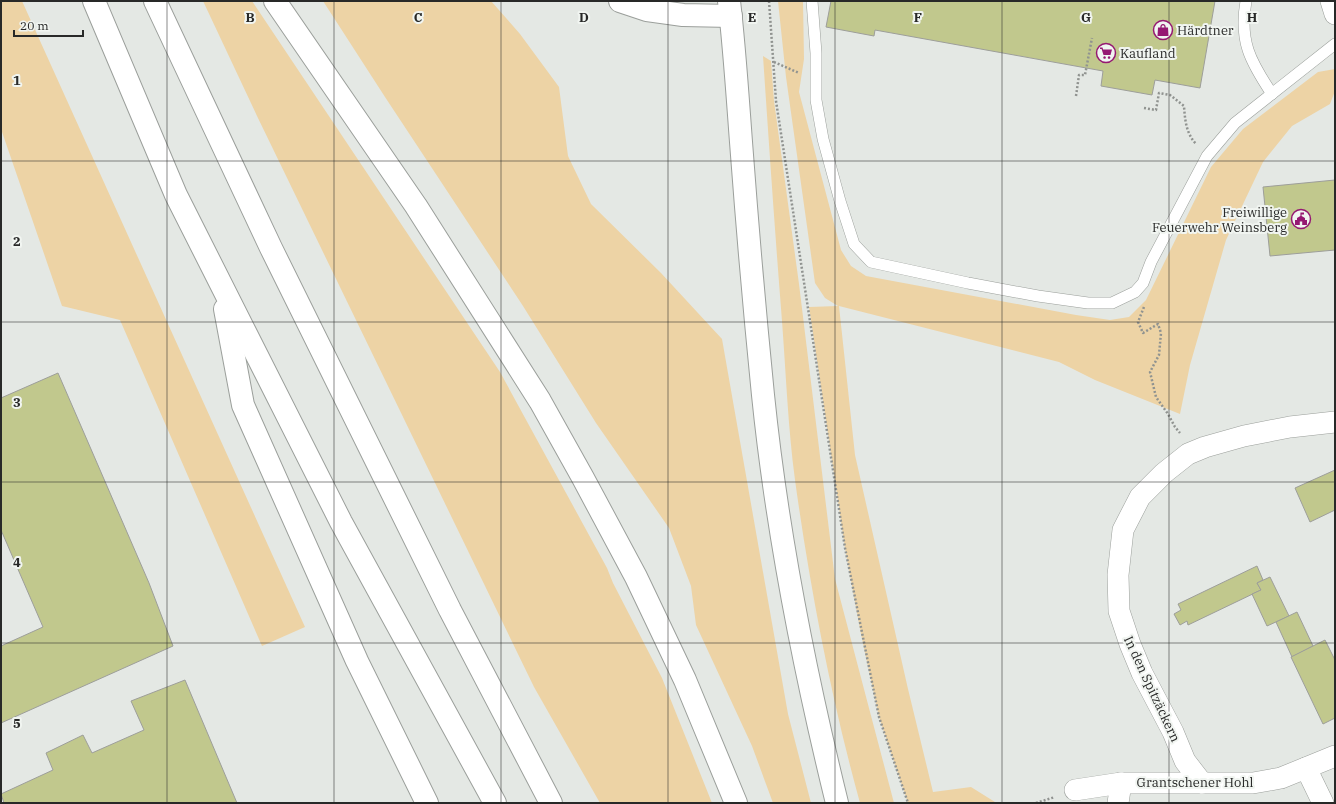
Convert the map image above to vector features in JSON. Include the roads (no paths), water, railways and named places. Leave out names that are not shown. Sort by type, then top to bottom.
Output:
[{"type":"main road","points":[[94,1],[176,195],[220,284],[341,522],[495,803]]},
{"type":"main road","points":[[155,1],[271,248],[450,610],[551,803]]},
{"type":"main road","points":[[275,1],[416,206],[540,401],[636,577],[685,680],[736,803]]},
{"type":"main road","points":[[620,1],[647,10],[684,15],[730,8],[763,397],[780,529],[801,645],[837,803]]},
{"type":"main road","points":[[220,284],[243,405],[358,661],[426,803]]},
{"type":"street","points":[[1330,1],[1335,14]]},
{"type":"street","name":"In den Spitzäckern","points":[[1202,783],[1185,761],[1173,732],[1142,673],[1119,611],[1118,575],[1123,530],[1140,497],[1164,473],[1188,454],[1205,447],[1244,436],[1335,422]]},
{"type":"street","name":"Grantschener Hohl","points":[[1074,790],[1119,793],[1202,783],[1253,783],[1281,778],[1335,756]]},
{"type":"street","points":[[1306,768],[1323,803]]},
{"type":"lane","points":[[812,1],[816,53],[816,100],[823,139],[840,201],[854,244],[871,262],[976,285],[1088,303],[1112,303],[1135,292],[1143,283],[1151,262],[1207,156],[1236,123],[1335,44]]},
{"type":"lane","points":[[1246,1],[1243,17],[1246,47],[1258,73],[1272,94]]},
{"type":"place","name":"Härdtner","points":[[1163,30]]},
{"type":"place","name":"Kaufland","points":[[1106,53]]},
{"type":"place","name":"Freiwillige Feuerwehr Weinsberg","points":[[1301,219]]}]
